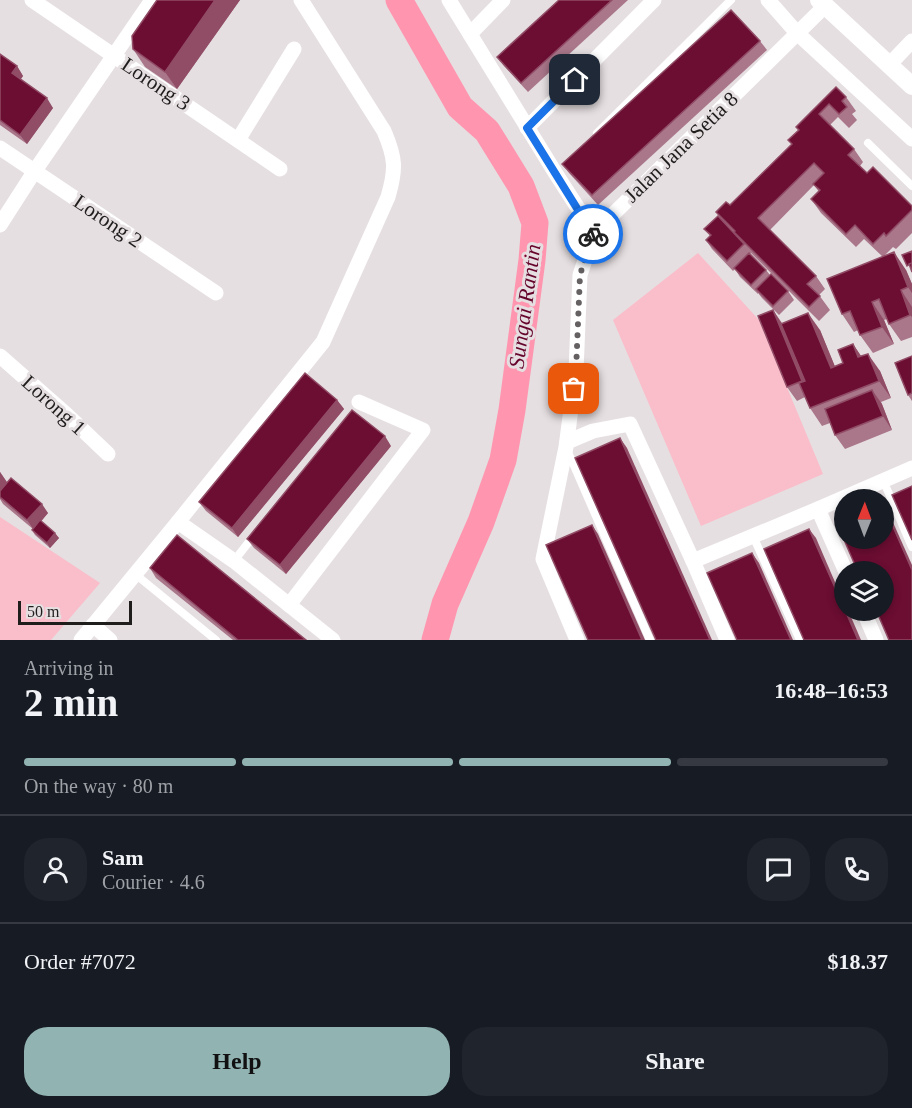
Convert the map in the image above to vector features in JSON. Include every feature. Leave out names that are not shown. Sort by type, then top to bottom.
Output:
[{"type":"street","name":"Lorong 3","points":[[32,0],[280,169]]},
{"type":"street","points":[[0,225],[152,0]]},
{"type":"street","points":[[81,640],[322,342],[388,197],[394,176],[392,151],[384,132],[301,0]]},
{"type":"street","points":[[449,0],[527,128],[560,170],[594,232]]},
{"type":"street","points":[[470,34],[503,0]]},
{"type":"street","points":[[527,128],[654,0]]},
{"type":"street","points":[[768,0],[797,33],[912,139]]},
{"type":"street","points":[[822,3],[912,86]]},
{"type":"street","name":"Jalan Jana Setia 8","points":[[577,640],[543,559],[566,445],[576,371],[580,275],[594,232],[797,33],[822,3]]},
{"type":"street","points":[[889,65],[912,41]]},
{"type":"street","points":[[238,140],[294,49]]},
{"type":"street","name":"Lorong 2","points":[[0,148],[216,293]]},
{"type":"street","name":"Lorong 1","points":[[0,356],[108,454]]},
{"type":"street","points":[[289,605],[423,430],[355,407]]},
{"type":"street","points":[[566,445],[593,431],[630,424],[727,640]]},
{"type":"street","points":[[693,561],[912,468]]},
{"type":"street","points":[[818,509],[841,561]]},
{"type":"street","points":[[178,522],[234,561],[333,640]]},
{"type":"street","points":[[868,621],[876,640]]},
{"type":"street","points":[[93,625],[110,640]]},
{"type":"lane","points":[[589,141],[731,0]]},
{"type":"lane","points":[[868,143],[912,186]]},
{"type":"lane","points":[[566,445],[651,640]]},
{"type":"lane","points":[[883,480],[912,547]]},
{"type":"lane","points":[[234,561],[263,524]]},
{"type":"lane","points":[[753,536],[800,640]]},
{"type":"lane","points":[[135,574],[216,640]]},
{"type":"shaded area","points":[[698,253],[759,320],[823,474],[701,526],[613,320]]},
{"type":"shaded area","points":[[0,517],[100,583],[51,640],[0,640]]},
{"type":"building","points":[[157,0],[215,0],[165,72],[133,49],[132,36]]},
{"type":"building","points":[[559,0],[612,0],[521,83],[497,57]]},
{"type":"building","points":[[731,10],[760,41],[592,195],[562,164]]},
{"type":"building","points":[[0,54],[17,66],[12,73],[47,98],[20,135],[0,120]]},
{"type":"building","points":[[836,87],[846,97],[842,101],[847,107],[839,114],[829,104],[819,114],[854,149],[848,155],[867,173],[873,167],[912,206],[912,210],[886,236],[884,233],[873,244],[855,225],[846,234],[811,199],[820,190],[813,184],[824,173],[814,163],[758,218],[816,276],[807,284],[820,296],[809,307],[716,212],[726,202],[730,205],[792,144],[788,140],[799,130],[796,127]]},
{"type":"building","points":[[718,216],[744,244],[727,261],[706,240],[711,235],[704,229]]},
{"type":"building","points":[[912,251],[912,263],[907,266],[902,255]]},
{"type":"building","points":[[894,252],[908,287],[901,290],[910,315],[889,324],[879,299],[872,302],[882,327],[860,335],[850,311],[842,314],[827,279]]},
{"type":"building","points":[[749,253],[766,270],[751,285],[734,268]]},
{"type":"building","points":[[771,274],[788,291],[773,306],[756,289]]},
{"type":"building","points":[[773,310],[802,381],[787,387],[758,316]]},
{"type":"building","points":[[808,313],[831,368],[843,363],[838,350],[853,344],[858,357],[868,354],[879,381],[810,408],[799,383],[805,381],[781,324]]},
{"type":"building","points":[[912,356],[912,393],[908,395],[895,363]]},
{"type":"building","points":[[305,373],[337,400],[232,528],[199,502]]},
{"type":"building","points":[[872,390],[883,416],[835,435],[825,409]]},
{"type":"building","points":[[352,410],[385,436],[280,565],[247,539]]},
{"type":"building","points":[[620,438],[710,640],[656,640],[575,458]]},
{"type":"building","points":[[11,478],[42,504],[27,520],[0,497],[0,491]]},
{"type":"building","points":[[912,486],[912,540],[894,500],[894,494]]},
{"type":"building","points":[[40,520],[55,533],[47,543],[32,530]]},
{"type":"building","points":[[592,525],[642,640],[588,640],[546,545]]},
{"type":"building","points":[[809,529],[834,585],[834,621],[850,621],[858,640],[804,640],[764,549]]},
{"type":"building","points":[[894,529],[912,570],[912,640],[889,640],[881,621],[894,621],[894,561],[853,561],[848,549],[894,549]]},
{"type":"building","points":[[177,535],[306,640],[238,640],[150,568]]},
{"type":"building","points":[[752,553],[791,640],[737,640],[707,573]]},
{"type":"waterway","name":"Sungai Rantin","points":[[399,0],[460,107],[487,131],[521,186],[535,223],[512,410],[503,460],[481,522],[445,604],[435,640]]},
{"type":"way so far","points":[[574,389],[580,275],[593,234]]},
{"type":"route","points":[[575,80],[527,128],[594,232],[593,234]]}]
